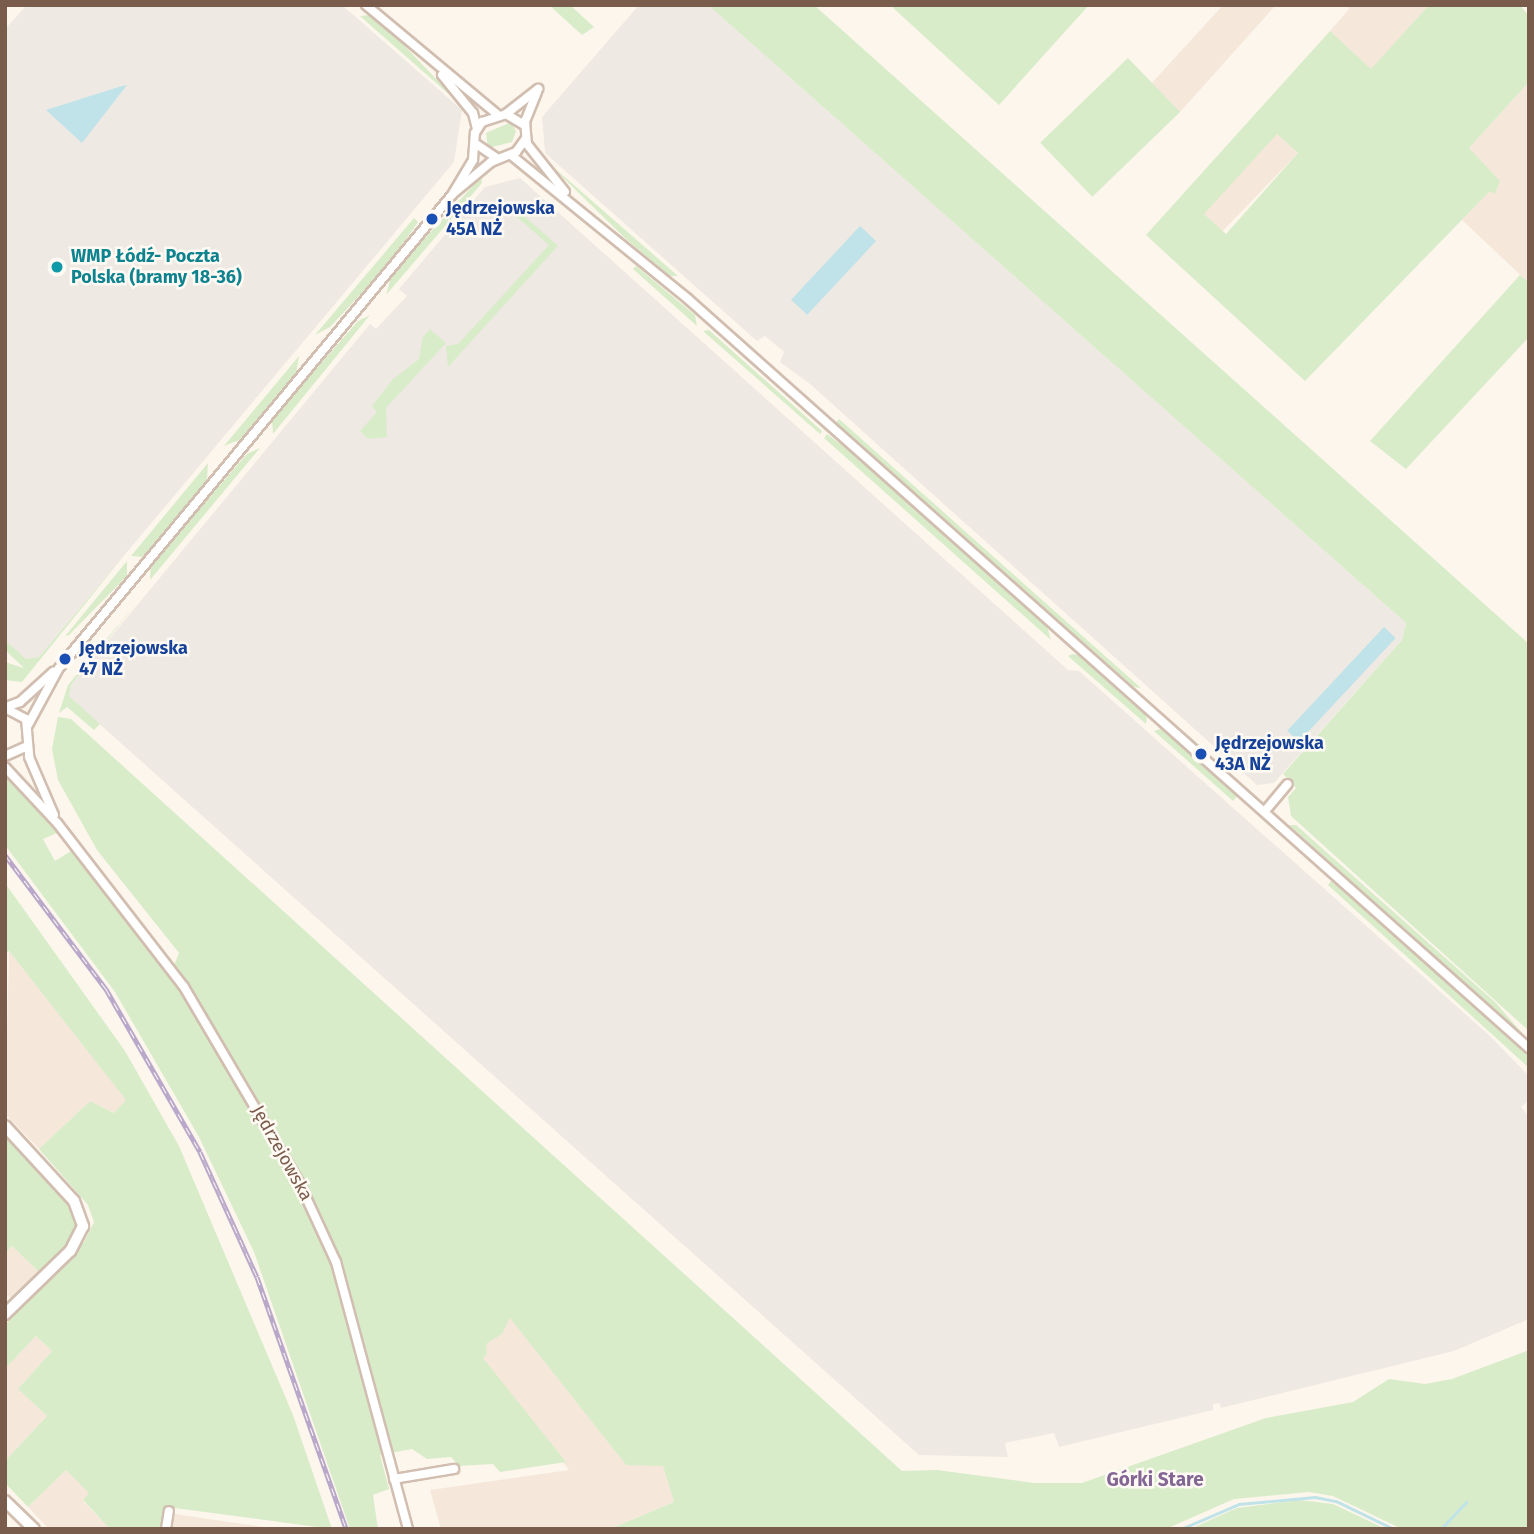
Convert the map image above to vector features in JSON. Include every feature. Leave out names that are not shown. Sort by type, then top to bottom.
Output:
[{"type":"street","points":[[366,5],[426,57],[503,115],[524,125]]},
{"type":"street","points":[[5,708],[20,702],[59,668],[452,195],[472,160],[477,129],[473,113],[426,57]]},
{"type":"street","points":[[477,129],[503,115],[538,89],[524,125],[526,138],[531,150],[577,207]]},
{"type":"street","points":[[452,195],[497,158],[511,155],[526,138]]},
{"type":"street","points":[[475,144],[497,158]]},
{"type":"street","points":[[511,155],[577,207],[1265,811],[1529,1048]]},
{"type":"street","points":[[28,725],[59,668]]},
{"type":"street","points":[[5,708],[23,715],[28,725]]},
{"type":"street","name":"Jędrzejowska","points":[[28,725],[27,746],[58,824]]},
{"type":"street","points":[[5,756],[27,746]]},
{"type":"street","name":"Jędrzejowska","points":[[5,767],[58,824],[184,987],[314,1210],[350,1306],[408,1529]]},
{"type":"street","points":[[1265,811],[1289,784]]},
{"type":"street","points":[[5,1126],[74,1201],[83,1226],[69,1251],[5,1314]]},
{"type":"street","points":[[394,1479],[454,1469]]},
{"type":"street","points":[[5,1501],[34,1529]]},
{"type":"street","points":[[166,1529],[169,1511]]},
{"type":"shaded area","points":[[27,5],[342,5],[462,110],[454,162],[39,657],[26,659],[5,640],[5,29]]},
{"type":"shaded area","points":[[639,5],[708,5],[1406,623],[1402,640],[1274,783],[1257,785],[810,384],[780,362],[784,352],[765,336],[757,341],[545,153],[542,117]]},
{"type":"shaded area","points":[[1223,5],[1276,5],[1180,112],[1150,85]]},
{"type":"shaded area","points":[[1346,5],[1429,5],[1371,70],[1330,31],[1349,9]]},
{"type":"shaded area","points":[[1529,82],[1529,283],[1462,220],[1499,181],[1469,148]]},
{"type":"shaded area","points":[[1277,133],[1298,153],[1222,232],[1201,211]]},
{"type":"shaded area","points":[[520,178],[1068,670],[1079,671],[1490,1036],[1529,1076],[1529,1100],[1521,1107],[1529,1117],[1529,1319],[1454,1351],[1221,1408],[1220,1403],[1213,1404],[1213,1410],[1059,1447],[1054,1433],[1005,1443],[1008,1457],[919,1455],[68,696],[71,685],[370,324],[376,329],[407,296],[399,289],[485,187]]},
{"type":"shaded area","points":[[9,951],[127,1100],[114,1113],[90,1101],[39,1149],[5,1114]]},
{"type":"shaded area","points":[[12,1246],[40,1273],[11,1299],[5,1293],[5,1253]]},
{"type":"shaded area","points":[[510,1317],[626,1465],[663,1465],[674,1502],[610,1529],[441,1529],[430,1490],[569,1470],[482,1358],[486,1344]]},
{"type":"shaded area","points":[[36,1336],[52,1351],[18,1389],[47,1416],[5,1461],[5,1369]]},
{"type":"shaded area","points":[[66,1470],[90,1493],[83,1501],[110,1529],[49,1529],[28,1507]]},
{"type":"shaded area","points":[[175,1514],[236,1523],[279,1529],[172,1529]]},
{"type":"green space","points":[[549,5],[570,5],[594,27],[582,35]]},
{"type":"green space","points":[[708,5],[814,5],[1529,644],[1529,1031],[1291,816],[1288,797],[1296,788],[1283,774],[1402,640],[1406,623]]},
{"type":"green space","points":[[890,5],[1089,5],[999,105]]},
{"type":"green space","points":[[1429,5],[1520,5],[1529,16],[1529,82],[1469,148],[1500,181],[1495,194],[1490,191],[1305,381],[1146,235],[1330,31],[1371,69]],"holes":[[[1277,134],[1298,153],[1226,234],[1204,214]]]},
{"type":"green space","points":[[370,15],[400,41],[460,104],[360,16]]},
{"type":"green space","points":[[1128,58],[1180,112],[1092,197],[1040,143]]},
{"type":"green space","points":[[511,122],[516,131],[512,142],[488,148],[486,133]]},
{"type":"green space","points":[[544,159],[678,276],[670,276],[627,240]]},
{"type":"green space","points":[[481,177],[482,183],[386,295],[392,274]]},
{"type":"green space","points":[[510,203],[558,246],[448,367],[446,346],[458,344],[549,245],[503,205]]},
{"type":"green space","points":[[414,218],[418,222],[375,279],[330,327],[315,335]]},
{"type":"green space","points":[[636,266],[695,315],[697,326],[633,269]]},
{"type":"green space","points":[[1520,275],[1529,283],[1529,337],[1406,469],[1370,441]]},
{"type":"green space","points":[[370,315],[273,434],[272,419],[358,321]]},
{"type":"green space","points":[[430,329],[446,343],[386,408],[387,437],[368,439],[360,431],[377,412],[372,406],[393,379],[419,359],[423,337]]},
{"type":"green space","points":[[709,330],[822,431],[820,434],[703,331]]},
{"type":"green space","points":[[299,356],[296,374],[242,439],[224,446]]},
{"type":"green space","points":[[839,419],[1141,688],[1134,687],[836,423]]},
{"type":"green space","points":[[827,434],[867,464],[1046,623],[1051,640],[824,438]]},
{"type":"green space","points":[[260,448],[150,580],[151,564],[247,454]]},
{"type":"green space","points":[[208,463],[207,480],[143,557],[131,556]]},
{"type":"green space","points":[[123,557],[22,682],[5,680],[5,662],[24,668],[5,650],[5,640],[26,659],[39,657]]},
{"type":"green space","points":[[127,561],[127,576],[68,636],[66,635]]},
{"type":"green space","points":[[135,605],[71,685],[69,696],[100,724],[94,730],[67,707],[59,713],[68,685]]},
{"type":"green space","points":[[1068,656],[1082,656],[1147,713],[1146,724]]},
{"type":"green space","points":[[58,717],[71,719],[902,1471],[937,1470],[1034,1483],[1082,1483],[1266,1418],[1353,1402],[1389,1379],[1425,1384],[1452,1379],[1529,1350],[1529,1529],[1402,1529],[1333,1496],[1309,1492],[1234,1499],[1166,1529],[610,1529],[674,1502],[663,1466],[626,1465],[510,1318],[502,1334],[486,1344],[487,1354],[483,1358],[566,1462],[500,1472],[493,1464],[459,1466],[451,1457],[427,1459],[412,1449],[380,1455],[389,1489],[373,1495],[378,1529],[350,1529],[254,1252],[199,1137],[115,992],[5,845],[5,774],[57,833],[43,839],[55,861],[71,851],[170,976],[179,953],[97,850],[58,780],[52,749]]},
{"type":"green space","points":[[1163,728],[1239,794],[1233,801],[1154,731]]},
{"type":"green space","points":[[1289,825],[1296,825],[1495,1002],[1529,1041]]},
{"type":"green space","points":[[1331,881],[1490,1017],[1529,1056],[1529,1068],[1328,885]]},
{"type":"green space","points":[[5,883],[125,1051],[179,1146],[293,1415],[332,1529],[167,1507],[163,1529],[110,1529],[83,1500],[89,1493],[66,1470],[28,1507],[5,1483],[5,1461],[47,1416],[18,1389],[52,1351],[36,1336],[5,1369],[5,1325],[84,1242],[94,1222],[88,1205],[39,1149],[90,1101],[114,1113],[126,1100],[9,951],[5,954]]},
{"type":"green space","points":[[5,1131],[59,1190],[77,1223],[71,1240],[40,1273],[12,1246],[5,1253]]},
{"type":"green space","points":[[1300,1500],[1333,1504],[1386,1529],[1190,1529],[1237,1508]]},
{"type":"water","points":[[127,85],[82,143],[46,110],[122,86]]},
{"type":"water","points":[[860,226],[876,241],[807,315],[791,300]]},
{"type":"water","points":[[1384,627],[1396,638],[1299,742],[1287,731]]},
{"type":"waterway","points":[[1181,1529],[1239,1504],[1315,1497],[1336,1501],[1394,1529]]},
{"type":"waterway","points":[[1441,1529],[1466,1502]]},
{"type":"railway","points":[[5,855],[106,989],[200,1152],[257,1277],[346,1529]]},
{"type":"place","name":"Jędrzejowska 45A NŻ","points":[[432,219]]},
{"type":"place","name":"WMP Łódź- Poczta Polska (bramy 18-36)","points":[[57,267]]},
{"type":"place","name":"Jędrzejowska 47 NŻ","points":[[65,659]]},
{"type":"place","name":"Jędrzejowska 43A NŻ","points":[[1201,754]]},
{"type":"district","name":"Górki Stare","points":[[1155,1480]]}]
